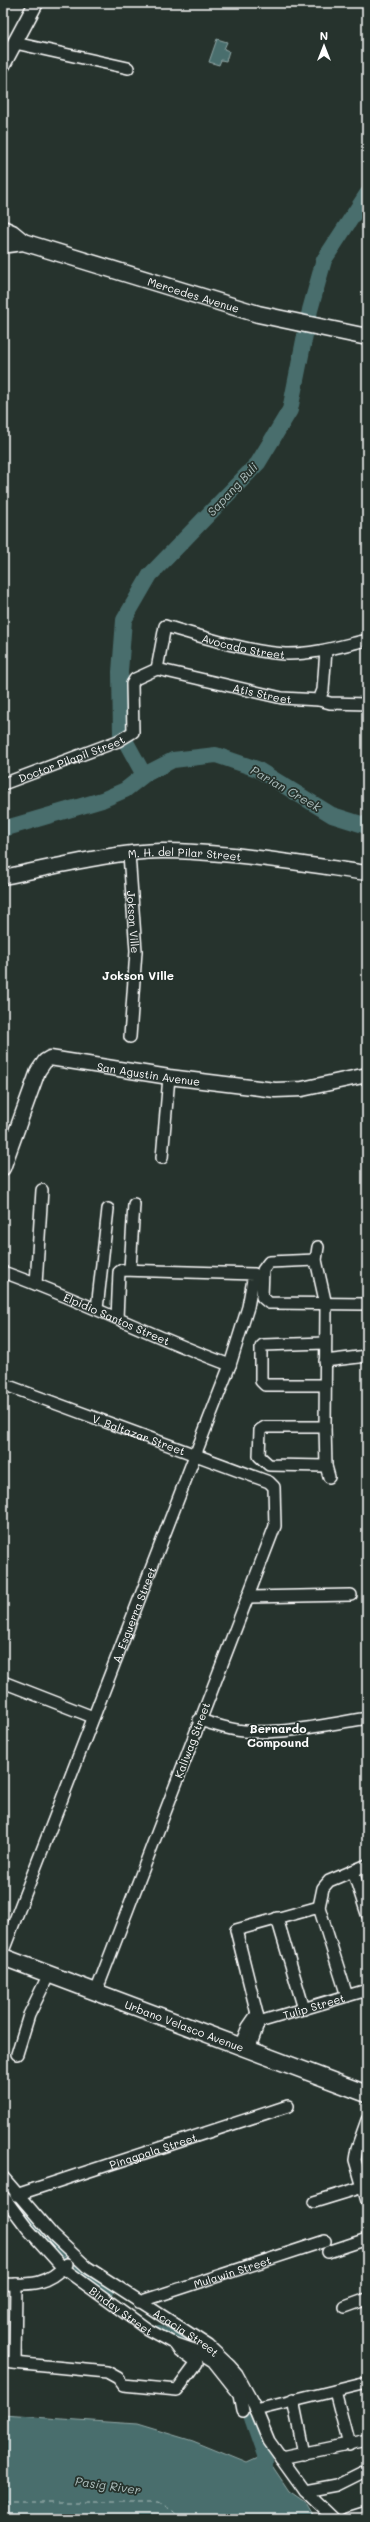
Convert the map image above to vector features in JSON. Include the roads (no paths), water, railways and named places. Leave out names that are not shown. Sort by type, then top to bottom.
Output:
[{"type":"main road","name":"Mercedes Avenue","points":[[3,229],[12,233],[23,242],[258,314],[306,326],[367,337]]},
{"type":"main road","name":"Mercedes Avenue","points":[[3,242],[8,244],[23,242]]},
{"type":"main road","name":"Urbano Velasco Avenue","points":[[3,1957],[367,2094]]},
{"type":"street","points":[[3,65],[36,3]]},
{"type":"street","points":[[15,43],[128,68]]},
{"type":"street","name":"Avocado Street","points":[[157,669],[165,626],[246,647],[286,654],[326,650],[367,640]]},
{"type":"street","points":[[319,700],[323,690],[326,650]]},
{"type":"street","name":"Atis Street","points":[[157,669],[282,698],[319,700],[330,703],[367,704]]},
{"type":"street","name":"Doctor Pilapil Street","points":[[3,784],[124,737],[133,732],[132,684],[135,679],[157,669]]},
{"type":"street","name":"M. H. del Pilar Street","points":[[3,877],[128,854],[161,851],[199,853],[367,873]]},
{"type":"street","name":"Jokson Ville","points":[[128,854],[136,951],[130,1037]]},
{"type":"street","name":"San Agustin Avenue","points":[[3,1168],[38,1071],[45,1060],[56,1058],[169,1077],[250,1088],[292,1090],[367,1076]]},
{"type":"street","points":[[162,1158],[169,1077]]},
{"type":"street","points":[[36,1284],[42,1190]]},
{"type":"street","points":[[117,1318],[119,1272],[130,1268],[134,1204]]},
{"type":"street","points":[[97,1309],[108,1209]]},
{"type":"street","points":[[318,1247],[316,1260],[326,1305],[324,1384],[326,1466],[329,1477]]},
{"type":"street","points":[[316,1260],[269,1262],[263,1270],[262,1297],[269,1302],[326,1305],[367,1304]]},
{"type":"street","name":"A. Esguerra Street","points":[[3,1951],[230,1364],[248,1307],[254,1274],[130,1268]]},
{"type":"street","name":"Elpidio Santos Street","points":[[3,1272],[97,1309],[174,1344],[230,1364]]},
{"type":"street","points":[[324,1343],[263,1345],[261,1381],[265,1384],[324,1384]]},
{"type":"street","points":[[324,1361],[367,1356]]},
{"type":"street","name":"V. Baltazar Street","points":[[3,1384],[194,1457],[268,1482],[274,1487]]},
{"type":"street","points":[[325,1427],[265,1427],[260,1430],[259,1456],[269,1465],[326,1466]]},
{"type":"street","name":"Kaliwag Street","points":[[96,1992],[274,1526],[274,1487]]},
{"type":"street","points":[[248,1597],[352,1595]]},
{"type":"street","points":[[3,1682],[93,1716]]},
{"type":"street","points":[[199,1720],[236,1730],[259,1732],[287,1730],[367,1718]]},
{"type":"street","points":[[347,1996],[319,1907],[323,1888],[329,1881],[367,1865]]},
{"type":"street","points":[[353,1871],[367,1914]]},
{"type":"street","points":[[244,2048],[248,2027],[258,2018],[236,1930],[319,1907]]},
{"type":"street","points":[[277,1918],[304,2009]]},
{"type":"street","points":[[17,2054],[29,2014],[49,1974]]},
{"type":"street","name":"Tulip Street","points":[[258,2018],[304,2009],[367,1990]]},
{"type":"street","name":"Pinagpala Street","points":[[16,2195],[288,2106]]},
{"type":"street","points":[[367,2120],[357,2148],[355,2160],[367,2201]]},
{"type":"street","name":"Acacia Street","points":[[3,2178],[68,2262],[138,2302],[209,2346],[237,2374],[256,2410],[269,2441],[305,2491],[334,2519]]},
{"type":"street","points":[[314,2202],[363,2187]]},
{"type":"street","name":"Binday Street","points":[[3,2196],[27,2228],[147,2329],[174,2343],[186,2345],[213,2360],[240,2395],[243,2411]]},
{"type":"street","points":[[328,2252],[367,2239]]},
{"type":"street","name":"Mulawin Street","points":[[138,2302],[325,2241]]},
{"type":"street","points":[[3,2284],[47,2281],[68,2262]]},
{"type":"street","points":[[15,2363],[16,2284]]},
{"type":"street","points":[[345,2307],[367,2299]]},
{"type":"street","points":[[3,2362],[107,2372],[118,2378],[123,2385],[177,2390],[197,2363],[179,2350],[174,2343]]},
{"type":"street","points":[[256,2410],[367,2383]]},
{"type":"street","points":[[335,2391],[349,2445]]},
{"type":"street","points":[[293,2400],[304,2454]]},
{"type":"street","points":[[281,2458],[349,2445],[367,2440]]},
{"type":"street","points":[[305,2491],[336,2484],[367,2470]]},
{"type":"street","points":[[348,2519],[367,2513]]},
{"type":"water","points":[[217,39],[227,42],[224,49],[229,51],[226,61],[221,60],[219,65],[209,62]]},
{"type":"water","name":"Pasig River","points":[[3,2415],[137,2424],[193,2441],[247,2463],[265,2455],[289,2491],[305,2502],[315,2519],[3,2519]]},
{"type":"waterway","name":"Sapang Buli","points":[[144,775],[121,733],[120,672],[124,620],[150,575],[258,463],[290,410],[310,310],[324,260],[367,194]]},
{"type":"waterway","name":"Parian Creek","points":[[3,829],[102,800],[125,790],[144,775],[173,760],[216,755],[257,769],[332,815],[367,826]]},
{"type":"waterway","points":[[3,2186],[50,2244],[105,2293]]},
{"type":"waterway","points":[[159,2333],[193,2343],[216,2358]]},
{"type":"waterway","points":[[242,2389],[265,2455],[265,2469],[253,2519]]},
{"type":"district","name":"Jokson Ville","points":[[138,975]]},
{"type":"district","name":"Bernardo Compound","points":[[278,1735]]}]
